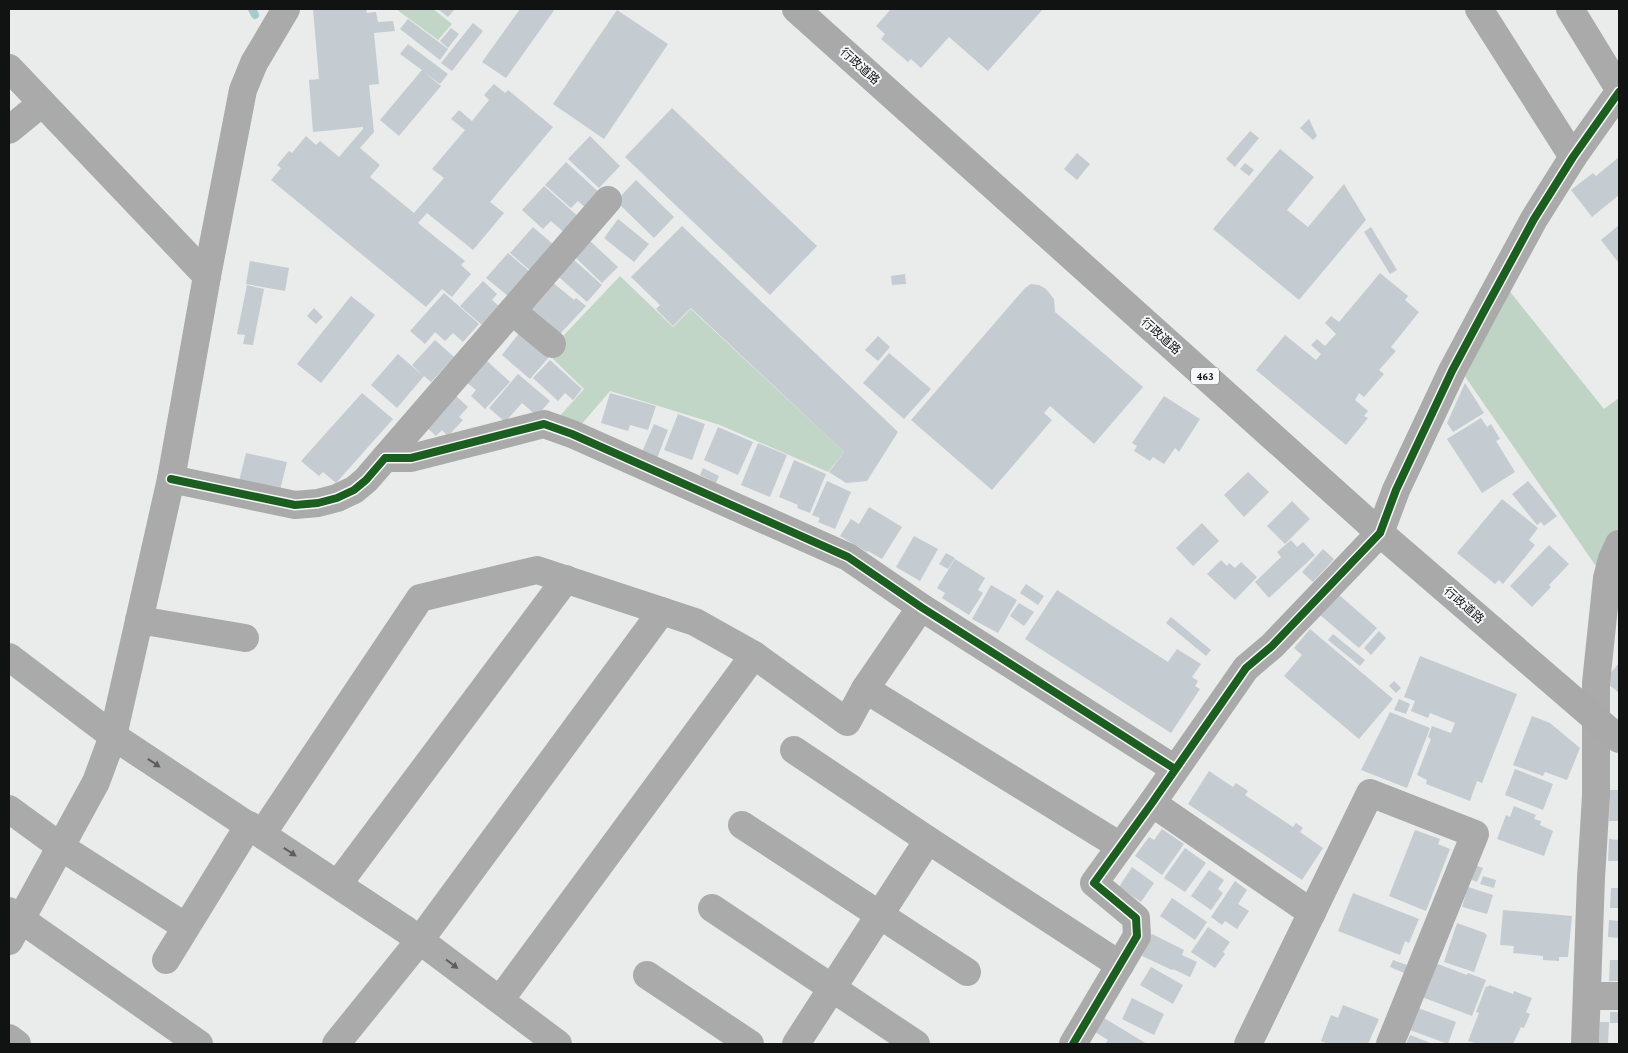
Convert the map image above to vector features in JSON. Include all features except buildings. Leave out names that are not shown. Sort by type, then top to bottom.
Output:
[{"type":"highway","name":"行政道路","points":[[796,9],[1380,533],[1596,717],[1619,739]]},
{"type":"street","points":[[199,1044],[13,924],[61,847],[96,782],[114,736],[171,479],[242,90],[254,63],[286,9]]},
{"type":"street","points":[[1479,9],[1573,157]]},
{"type":"street","points":[[1073,1044],[1137,936],[1136,918],[1094,884],[1246,668],[1272,646],[1380,533],[1396,490],[1452,371],[1534,219],[1573,157],[1619,90],[1570,9]]},
{"type":"street","points":[[9,68],[207,276]]},
{"type":"street","points":[[9,130],[42,103]]},
{"type":"street","points":[[171,479],[295,505],[318,503],[337,498],[354,490],[366,480],[608,200]]},
{"type":"street","points":[[512,310],[552,344]]},
{"type":"street","points":[[384,458],[411,458],[544,424],[572,434],[848,557],[921,607],[1175,769]]},
{"type":"street","points":[[1585,1044],[1596,796],[1596,684],[1607,578],[1612,559],[1619,544]]},
{"type":"street","points":[[166,960],[186,927],[420,598],[537,570],[695,622],[754,655],[847,722],[865,689],[921,607]]},
{"type":"street","points":[[338,884],[566,579]]},
{"type":"street","points":[[336,1044],[420,940],[662,611]]},
{"type":"street","points":[[139,620],[244,638]]},
{"type":"street","points":[[500,1000],[754,655]]},
{"type":"street","points":[[9,657],[114,736],[420,940],[557,1044]]},
{"type":"street","points":[[865,689],[1120,846]]},
{"type":"street","points":[[794,750],[1120,965]]},
{"type":"street","points":[[1252,1043],[1370,792],[1475,834],[1390,1044]]},
{"type":"street","points":[[1152,803],[1312,913]]},
{"type":"street","points":[[9,808],[61,847],[186,927]]},
{"type":"street","points":[[742,825],[967,972]]},
{"type":"street","points":[[796,1044],[928,840]]},
{"type":"street","points":[[712,908],[916,1044]]},
{"type":"street","points":[[647,975],[750,1044]]},
{"type":"street","points":[[1587,996],[1619,996]]},
{"type":"street","points":[[9,1038],[17,1044]]},
{"type":"green space","points":[[396,9],[433,9],[452,24],[438,40]]},
{"type":"green space","points":[[620,276],[673,327],[691,309],[844,452],[828,472],[720,425],[610,391],[580,426],[558,418],[584,389],[547,353]]},
{"type":"green space","points":[[1507,288],[1604,409],[1619,398],[1619,530],[1600,572],[1464,375]]},
{"type":"waterway","points":[[252,9],[255,15]]},
{"type":"cycle path","points":[[1073,1044],[1137,936],[1136,918],[1094,883],[1246,668],[1272,646],[1380,533],[1396,490],[1452,371],[1483,313],[1534,219],[1573,157],[1619,92]]},
{"type":"cycle path","points":[[171,479],[295,505],[318,503],[337,498],[354,490],[366,480],[385,458],[411,458],[544,424],[572,434],[848,557],[921,607],[1175,769]]}]
